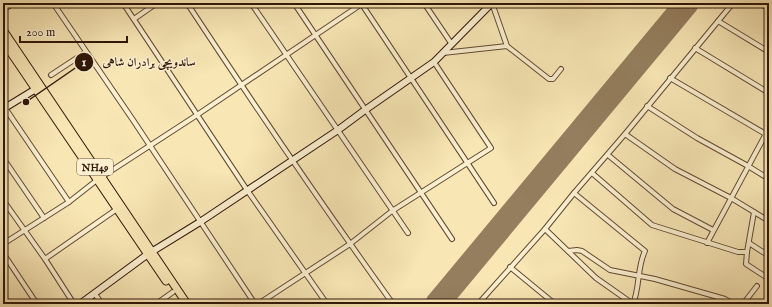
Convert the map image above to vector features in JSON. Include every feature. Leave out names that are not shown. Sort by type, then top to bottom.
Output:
[{"type":"highway","name":"NH49","points":[[3,30],[37,86],[150,253],[181,304]]},
{"type":"highway","name":"NH49","points":[[3,41],[37,86]]},
{"type":"highway","name":"NH49","points":[[99,178],[117,209],[187,304]]},
{"type":"street","points":[[3,10],[14,3]]},
{"type":"street","points":[[53,3],[256,304],[350,244],[392,211],[421,194],[491,148],[434,62]]},
{"type":"street","points":[[123,3],[247,190],[327,304]]},
{"type":"street","points":[[134,19],[157,3]]},
{"type":"street","points":[[188,3],[292,160],[393,304]]},
{"type":"street","points":[[251,3],[408,233]]},
{"type":"street","points":[[294,3],[452,239]]},
{"type":"street","points":[[3,244],[69,202],[99,178],[287,55],[361,3],[494,203]]},
{"type":"street","points":[[424,3],[452,43]]},
{"type":"street","points":[[80,304],[150,253],[200,222],[338,130],[434,62],[492,3],[507,46],[549,80],[553,79],[561,69]]},
{"type":"street","points":[[478,304],[545,229],[733,3]]},
{"type":"street","points":[[759,3],[769,9]]},
{"type":"street","points":[[718,21],[769,52]]},
{"type":"street","points":[[442,53],[507,46]]},
{"type":"street","points":[[695,48],[769,93]]},
{"type":"street","points":[[51,75],[86,52]]},
{"type":"street","points":[[670,78],[767,135]]},
{"type":"street","points":[[37,86],[3,106],[69,202]]},
{"type":"street","points":[[647,106],[696,138],[769,179]]},
{"type":"street","points":[[707,243],[748,166],[767,135],[769,128]]},
{"type":"street","points":[[625,134],[675,169],[731,198],[769,221]]},
{"type":"street","points":[[608,154],[673,210],[713,230]]},
{"type":"street","points":[[3,158],[44,218]]},
{"type":"street","points":[[592,173],[652,225],[738,252],[748,252]]},
{"type":"street","points":[[545,229],[596,278],[633,304],[636,298],[645,251],[574,193]]},
{"type":"street","points":[[3,200],[45,259],[74,304]]},
{"type":"street","points":[[45,259],[117,209]]},
{"type":"street","points":[[754,212],[746,264],[769,279]]},
{"type":"street","points":[[749,243],[769,256]]},
{"type":"street","points":[[568,251],[582,251],[610,270],[655,279],[725,299],[734,304]]},
{"type":"street","points":[[3,253],[37,304]]},
{"type":"street","points":[[510,267],[555,304]]},
{"type":"street","points":[[743,304],[757,286]]},
{"type":"street","points":[[156,304],[173,292]]},
{"type":"street","points":[[95,294],[102,304]]},
{"type":"runway","points":[[437,304],[687,3]]},
{"type":"place","name":"ساندویچی برادران شاهی","points":[[26,102]]}]
